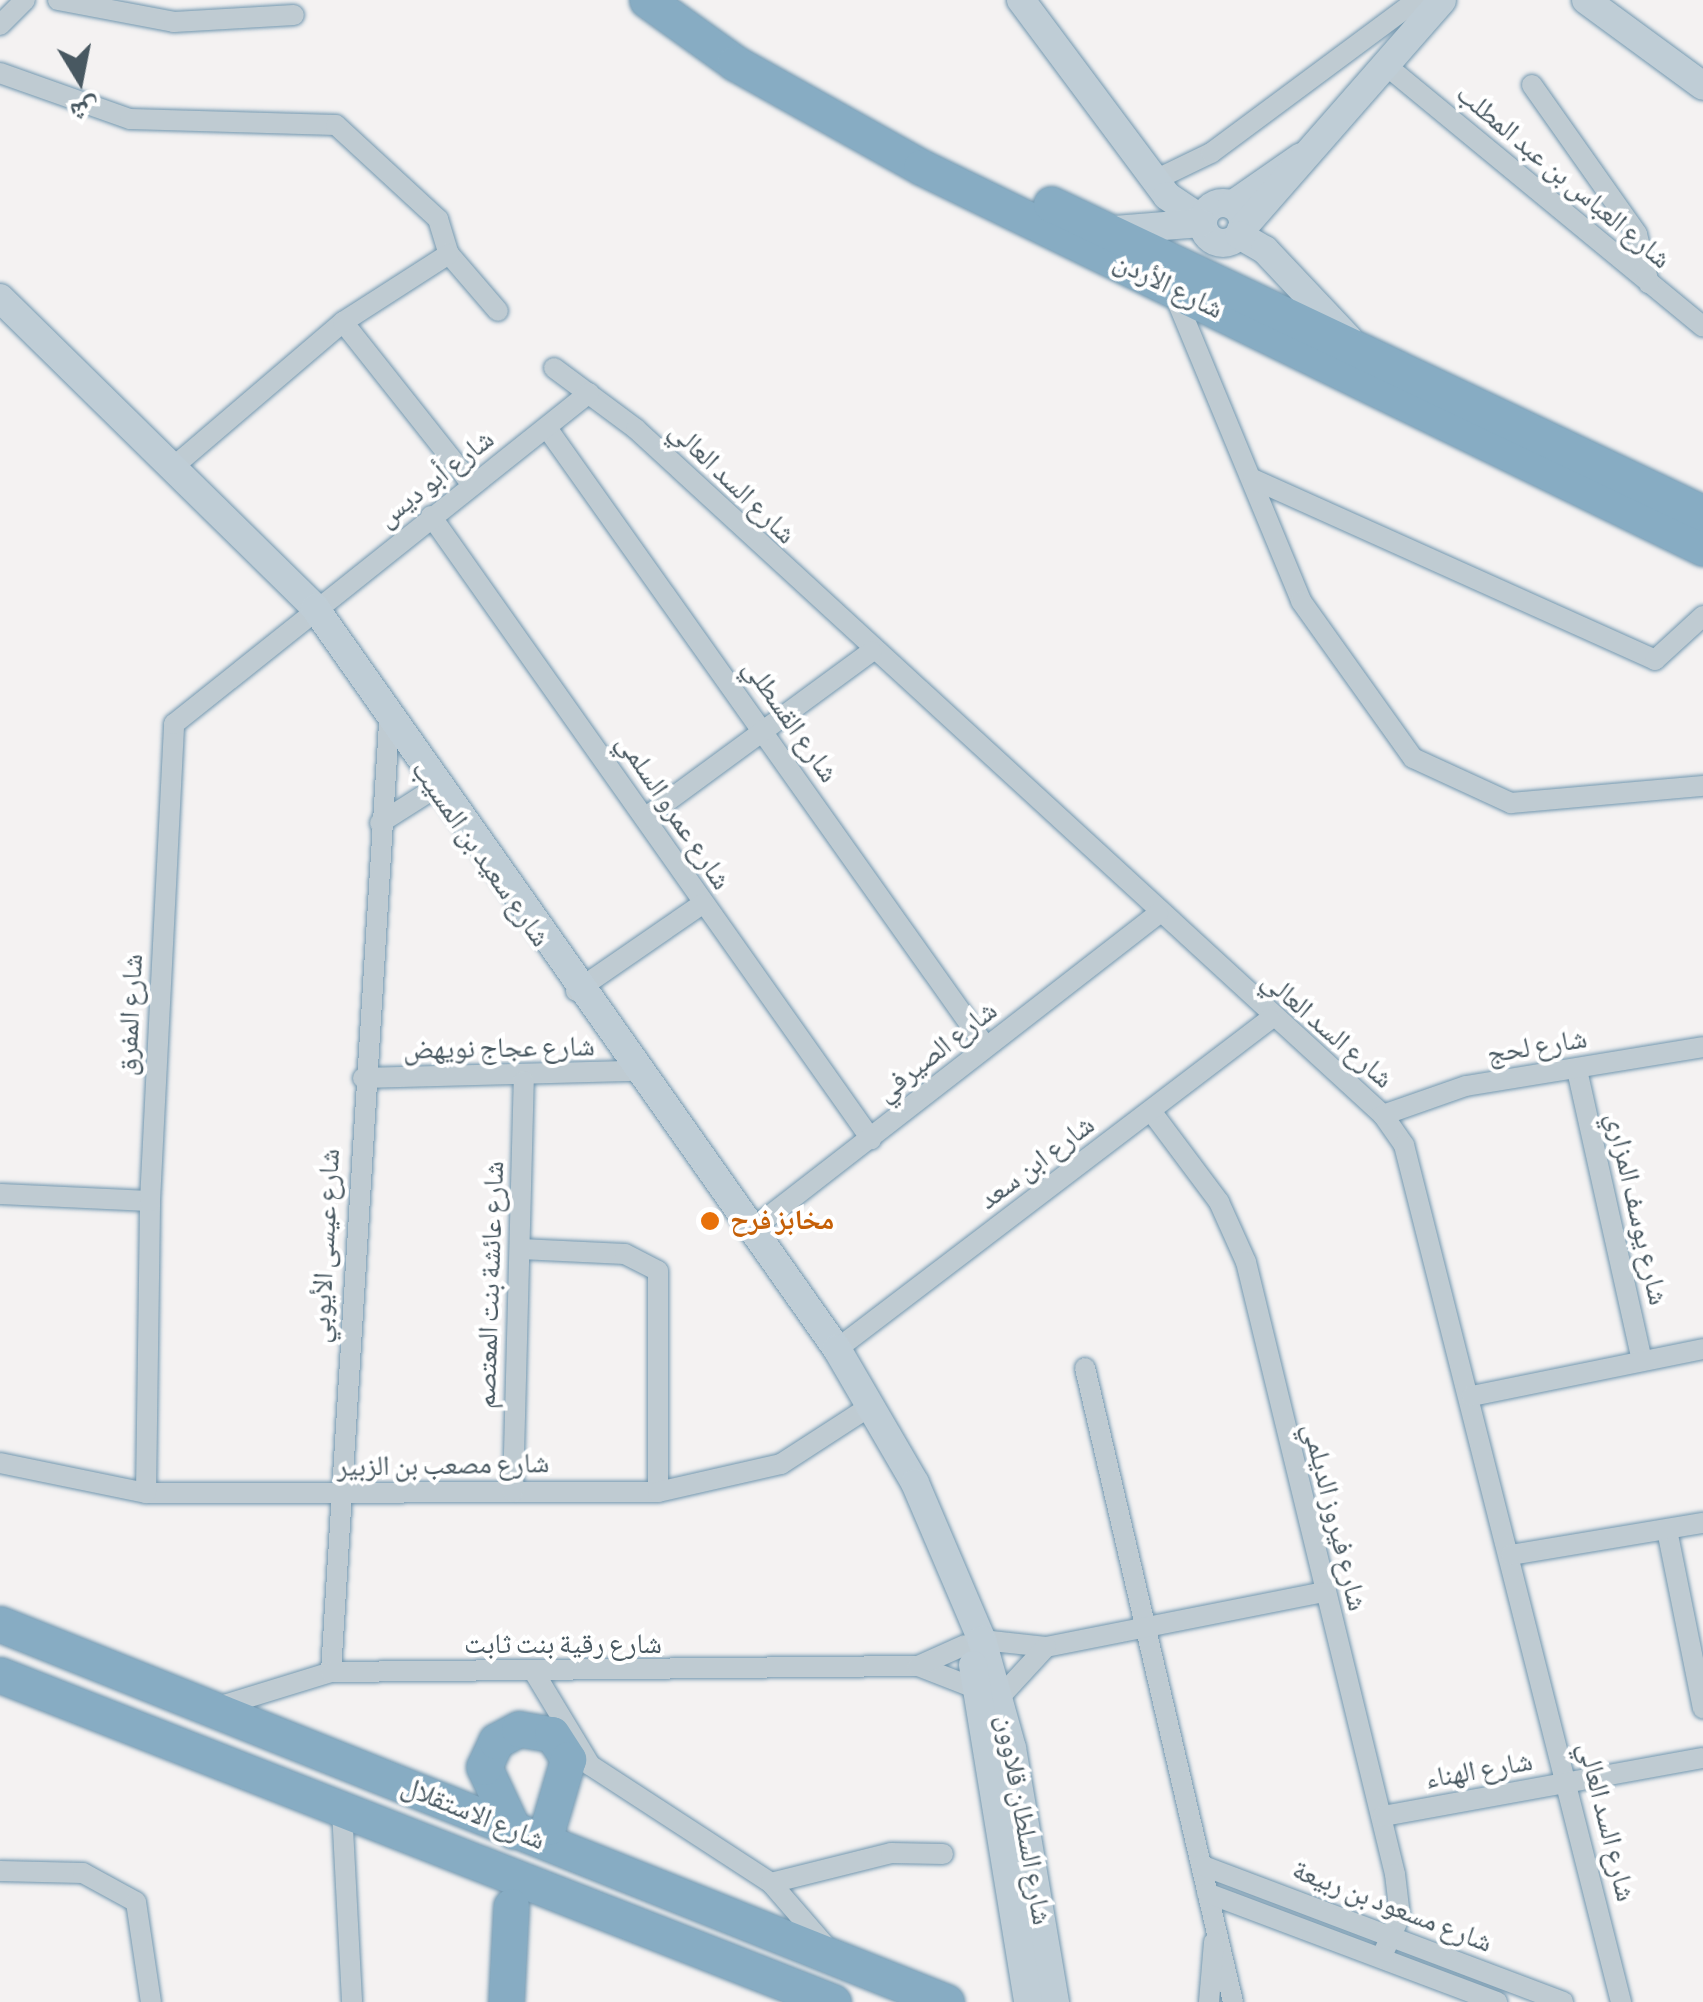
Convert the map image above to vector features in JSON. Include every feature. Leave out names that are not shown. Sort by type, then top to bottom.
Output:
[{"type":"highway","name":"شارع الأردن","points":[[647,0],[814,109],[1703,548]]},
{"type":"highway","name":"شارع الأردن","points":[[680,0],[796,84],[1348,338],[1703,513]]},
{"type":"highway","name":"شارع الاستقلال","points":[[0,1624],[797,1930],[837,1960],[946,2002]]},
{"type":"highway","name":"شارع الاستقلال","points":[[0,1675],[833,2002]]},
{"type":"highway","points":[[506,2002],[511,1906]]},
{"type":"street","points":[[0,25],[25,0]]},
{"type":"street","points":[[58,0],[174,22],[294,15]]},
{"type":"street","points":[[1021,0],[1156,175],[1265,250],[1348,338]]},
{"type":"street","points":[[1156,175],[1417,0]]},
{"type":"street","points":[[1113,230],[1222,220],[1307,154],[1388,67],[1442,0]]},
{"type":"street","points":[[1586,0],[1703,86]]},
{"type":"street","name":"شارع العباس بن عبد المطلب","points":[[1388,67],[1703,328]]},
{"type":"street","points":[[0,73],[130,119],[336,125],[438,219],[449,254],[498,311]]},
{"type":"street","points":[[1532,86],[1638,234],[1649,284]]},
{"type":"street","points":[[172,468],[343,322],[449,254]]},
{"type":"street","points":[[1172,289],[1300,601],[1412,758],[1511,802],[1703,786]]},
{"type":"street","name":"شارع سعيد بن المسيب","points":[[0,298],[315,608],[389,723],[576,991],[837,1349],[898,1463],[974,1642]]},
{"type":"street","points":[[343,322],[472,485]]},
{"type":"street","name":"شارع السد العالي","points":[[554,368],[589,393],[1270,1018],[1383,1115],[1418,1178],[1622,2002]]},
{"type":"street","name":"شارع أبو ديس","points":[[315,608],[589,393]]},
{"type":"street","name":"شارع القسطلي","points":[[547,428],[986,1047]]},
{"type":"street","points":[[1252,478],[1655,660],[1703,616]]},
{"type":"street","name":"شارع عمرو السلمي","points":[[431,516],[871,1139]]},
{"type":"street","name":"شارع المفرق","points":[[146,1493],[150,1201],[174,724],[315,608]]},
{"type":"street","points":[[646,816],[872,651]]},
{"type":"street","name":"شارع عيسى الأيوبي","points":[[331,1672],[363,1078],[389,723]]},
{"type":"street","points":[[380,823],[434,788]]},
{"type":"street","points":[[576,991],[702,904]]},
{"type":"street","name":"شارع الصيرفي","points":[[750,1232],[1158,914]]},
{"type":"street","name":"شارع ابن سعد","points":[[837,1349],[1270,1018]]},
{"type":"street","name":"شارع لحج","points":[[1383,1115],[1466,1086],[1703,1047]]},
{"type":"street","name":"شارع يوسف المزاري","points":[[1577,1070],[1642,1360]]},
{"type":"street","name":"شارع عجاج نويهض","points":[[363,1078],[524,1081],[636,1071]]},
{"type":"street","name":"شارع عائشة بنت المعتصم","points":[[513,1492],[524,1081]]},
{"type":"street","name":"شارع فيروز الديلمي","points":[[1151,1112],[1219,1202],[1246,1262],[1323,1592],[1383,1816],[1400,1896],[1395,1932],[1382,1956]]},
{"type":"street","points":[[0,1194],[150,1201]]},
{"type":"street","points":[[521,1250],[625,1254],[658,1271],[658,1492]]},
{"type":"street","points":[[1472,1396],[1703,1350]]},
{"type":"street","points":[[1085,1368],[1233,2002]]},
{"type":"street","name":"شارع مصعب بن الزبير","points":[[0,1462],[146,1493],[338,1496],[658,1492],[781,1464],[869,1406]]},
{"type":"street","points":[[1511,1556],[1703,1523]]},
{"type":"street","points":[[1667,1530],[1703,1708]]},
{"type":"street","points":[[974,1642],[1046,1647],[1323,1592]]},
{"type":"street","name":"شارع رقية بنت ثابت","points":[[918,1666],[974,1642]]},
{"type":"street","name":"شارع السلطان قلاوون","points":[[974,1642],[990,1693],[1055,2002]]},
{"type":"street","points":[[990,1693],[1046,1647]]},
{"type":"street","name":"شارع رقية بنت ثابت","points":[[214,1708],[270,1684],[331,1672],[918,1666],[990,1693]]},
{"type":"street","points":[[534,1672],[610,1783],[770,1883],[797,1930]]},
{"type":"street","points":[[270,1684],[261,1707],[273,1732]]},
{"type":"street","name":"شارع السلطان قلاوون","points":[[1001,1750],[1028,2002]]},
{"type":"street","name":"شارع الهناء","points":[[1383,1816],[1703,1758]]},
{"type":"street","points":[[342,1810],[352,2002]]},
{"type":"street","points":[[770,1883],[891,1853],[943,1854]]},
{"type":"street","name":"شارع مسعود بن ربيعة","points":[[1201,1866],[1395,1932],[1563,2002]]},
{"type":"street","points":[[0,1871],[83,1873],[136,1902],[151,2002]]},
{"type":"street","name":"شارع مسعود بن ربيعة","points":[[1207,1892],[1496,2002]]},
{"type":"street","points":[[1209,2002],[1215,1930]]},
{"type":"place","name":"مخابز فرح","points":[[710,1221]]}]
